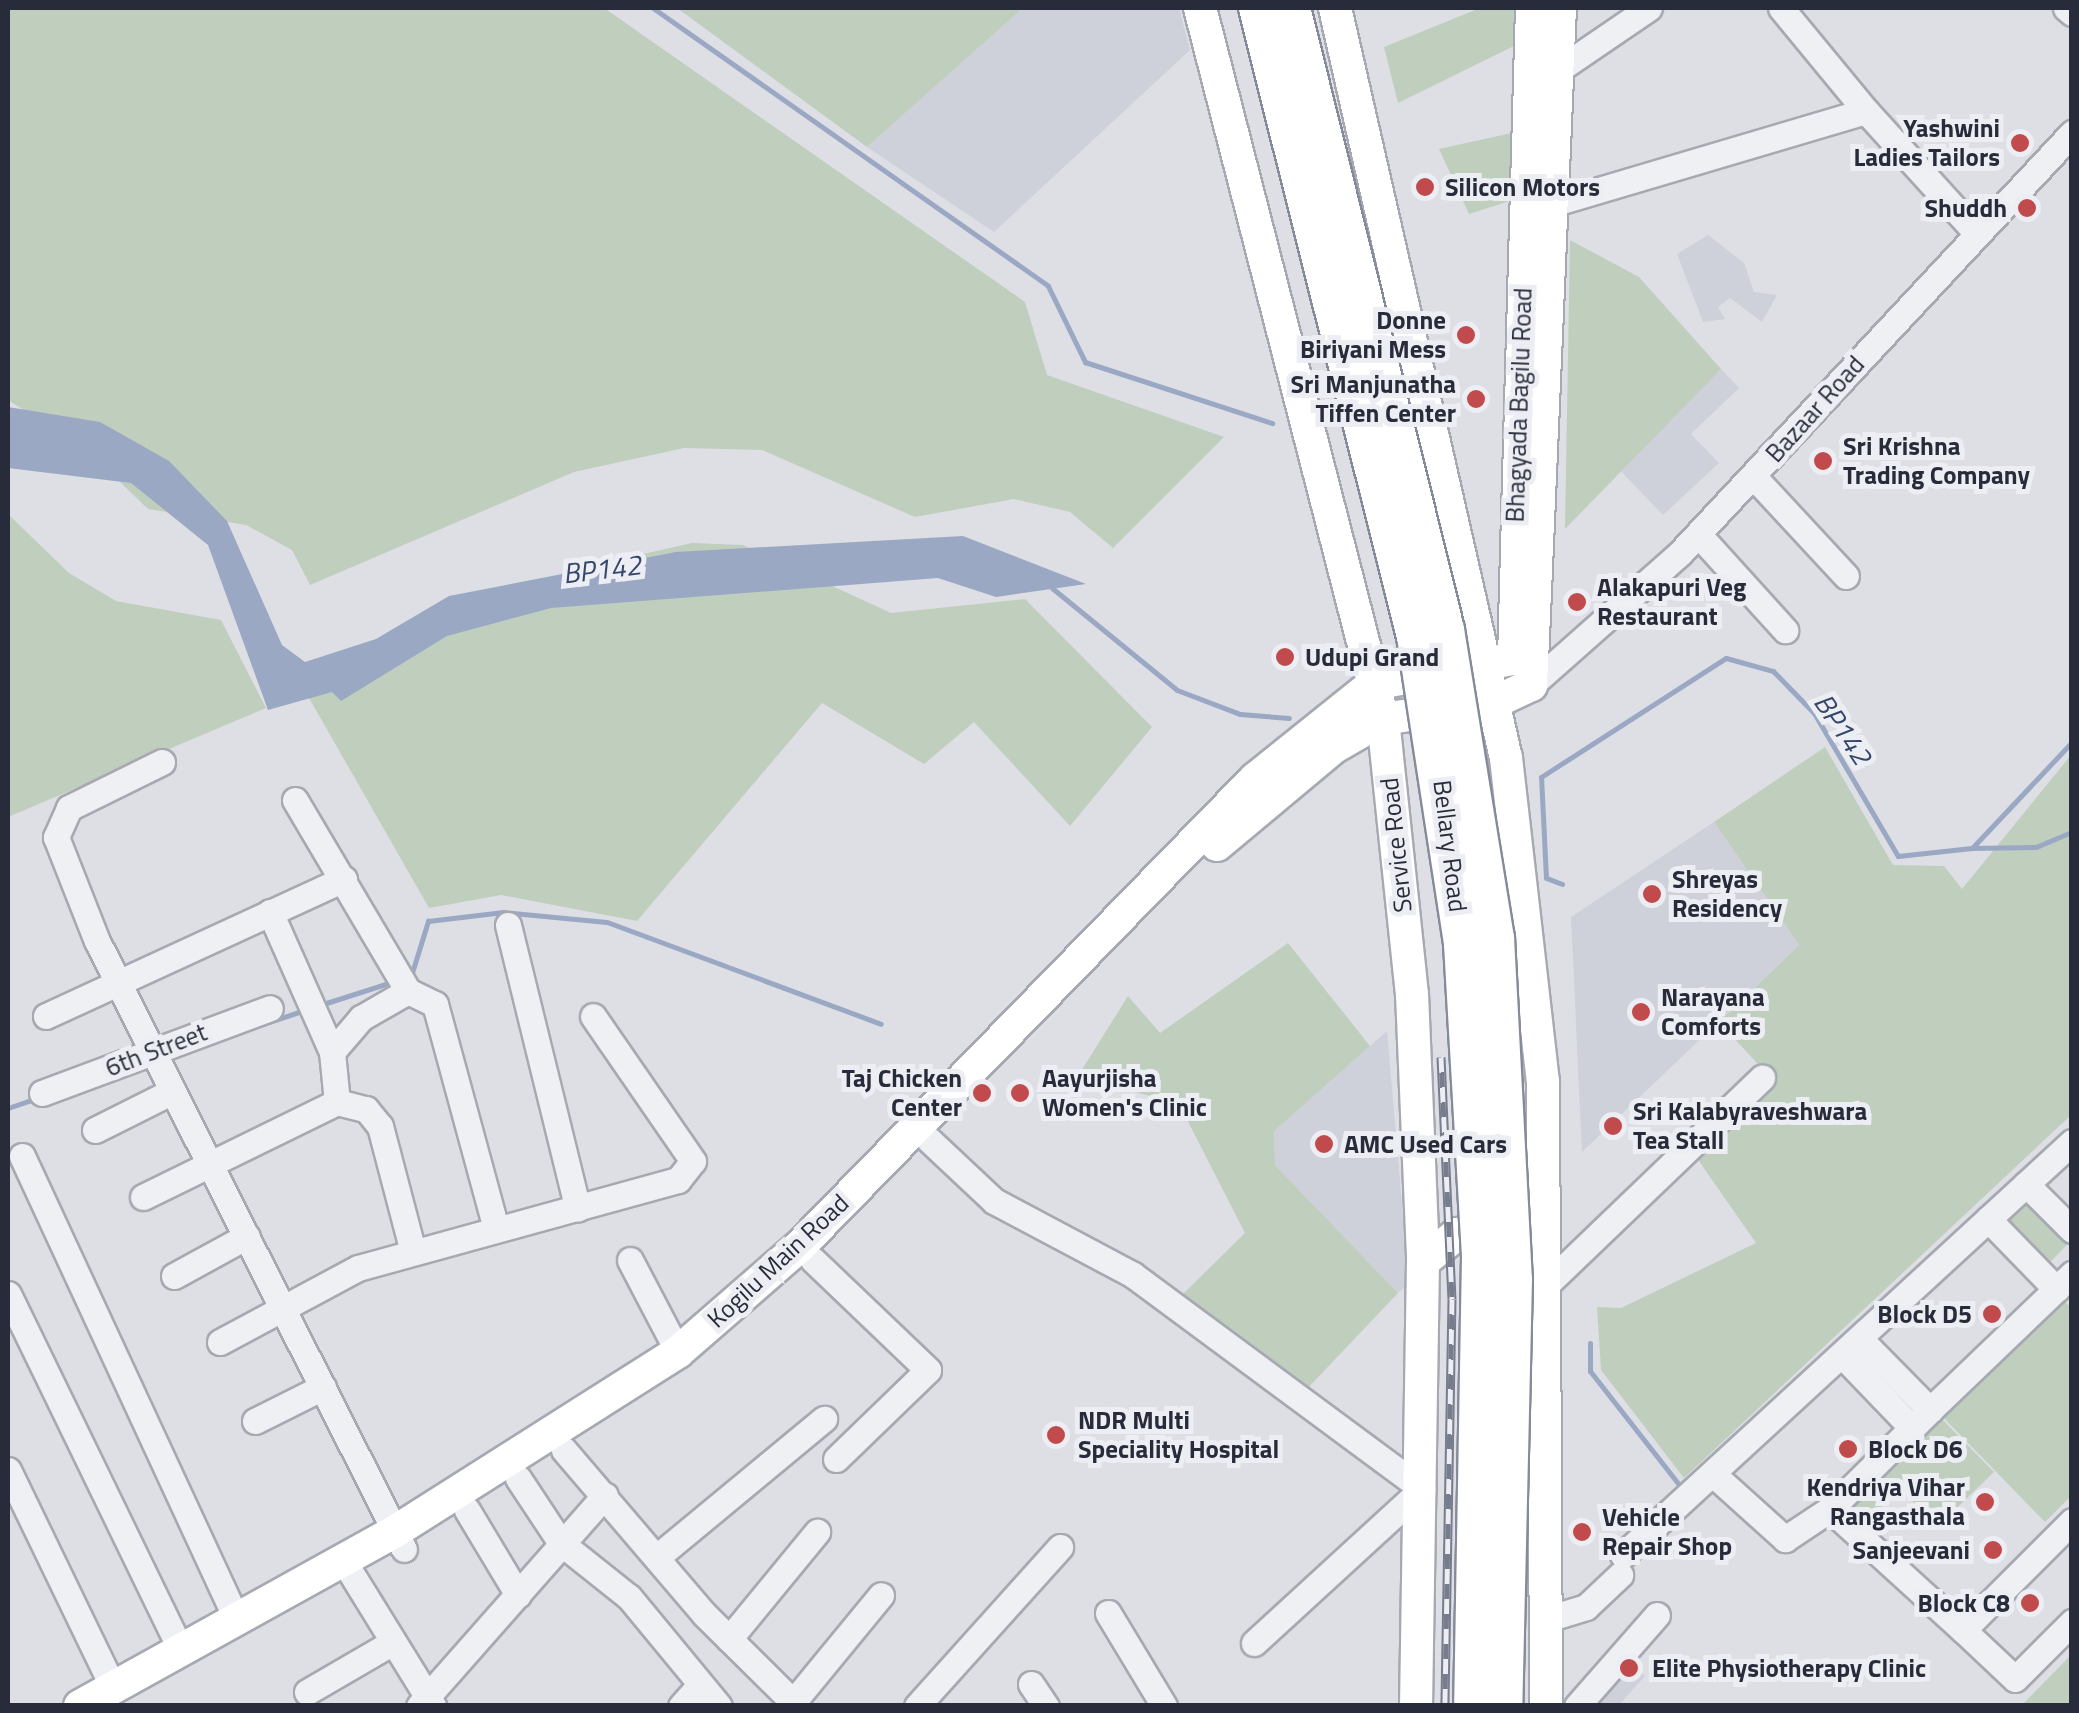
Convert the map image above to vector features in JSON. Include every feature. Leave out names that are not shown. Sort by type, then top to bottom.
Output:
[{"type":"highway","name":"Bellary Road","points":[[1258,8],[1416,636],[1463,944],[1480,1256],[1473,1706]]},
{"type":"highway","name":"Bellary Road","points":[[1290,8],[1445,630],[1496,938],[1513,1279],[1504,1706]]},
{"type":"main road","name":"Service Road","points":[[1200,8],[1383,719],[1412,994],[1423,1262],[1416,1706]]},
{"type":"main road","points":[[1335,8],[1516,677],[1508,781],[1543,1081],[1550,1274],[1546,1706]]},
{"type":"main road","name":"Bhagyada Bagilu Road","points":[[1516,677],[1532,8]]},
{"type":"main road","name":"Bhagyada Bagilu Road","points":[[1516,677],[1554,203],[1560,8]]},
{"type":"main road","points":[[1373,684],[1516,677]]},
{"type":"main road","points":[[1383,719],[1516,677]]},
{"type":"main road","name":"Kogilu Main Road","points":[[80,1706],[116,1696],[400,1540],[467,1510],[696,1364],[813,1260],[911,1150],[1264,786],[1373,684]]},
{"type":"main road","name":"Kogilu Main Road","points":[[1264,786],[1383,719]]},
{"type":"main road","name":"Kogilu Main Road","points":[[400,1540],[678,1352],[911,1150]]},
{"type":"main road","points":[[1423,1262],[1457,1234],[1487,1228],[1521,1235],[1550,1274]]},
{"type":"main road","name":"Kogilu Main Road","points":[[116,1696],[180,1650],[236,1618],[348,1568]]},
{"type":"street","points":[[1558,70],[1648,8]]},
{"type":"street","points":[[1781,8],[1866,111],[1974,230]]},
{"type":"street","points":[[2066,8],[2072,13]]},
{"type":"street","points":[[1554,203],[1866,111]]},
{"type":"street","name":"Bazaar Road","points":[[1516,677],[1698,534],[1754,477],[1974,230],[2072,133]]},
{"type":"street","points":[[1754,477],[1846,576]]},
{"type":"street","points":[[1698,534],[1785,630]]},
{"type":"street","points":[[162,762],[83,798],[56,822],[116,978],[400,1540]]},
{"type":"street","points":[[295,800],[408,992],[436,1004],[496,1228]]},
{"type":"street","points":[[46,1016],[116,978],[344,879]]},
{"type":"street","points":[[270,912],[332,1052],[337,1102]]},
{"type":"street","points":[[508,925],[578,1209]]},
{"type":"street","points":[[332,1052],[361,1018],[408,992]]},
{"type":"street","name":"6th Street","points":[[42,1094],[270,1008]]},
{"type":"street","points":[[220,1342],[282,1307],[413,1252],[678,1180],[693,1161],[593,1016]]},
{"type":"street","points":[[1550,1274],[1762,1078]]},
{"type":"street","points":[[95,1130],[173,1092]]},
{"type":"street","points":[[143,1197],[337,1102],[366,1109],[380,1126],[413,1252]]},
{"type":"street","points":[[1547,1611],[1589,1590],[1621,1565],[2072,1142]]},
{"type":"street","points":[[911,1150],[994,1201],[1134,1274],[1422,1488],[1254,1643]]},
{"type":"street","points":[[22,1156],[236,1618]]},
{"type":"street","points":[[2026,1184],[2072,1230]]},
{"type":"street","points":[[1716,1478],[1785,1539],[1830,1509],[2067,1280],[1988,1219]]},
{"type":"street","points":[[174,1276],[246,1236]]},
{"type":"street","points":[[630,1260],[678,1352]]},
{"type":"street","points":[[813,1260],[928,1370],[836,1459]]},
{"type":"street","points":[[8,1294],[180,1650]]},
{"type":"street","points":[[1852,1348],[1921,1419]]},
{"type":"street","points":[[255,1421],[323,1388]]},
{"type":"street","points":[[657,1558],[824,1420]]},
{"type":"street","points":[[564,1450],[787,1701],[882,1594]]},
{"type":"street","points":[[8,1470],[116,1696]]},
{"type":"street","points":[[518,1478],[561,1543],[629,1597],[719,1706]]},
{"type":"street","points":[[348,1568],[426,1703],[605,1495]]},
{"type":"street","points":[[1830,1509],[2012,1679],[2072,1622]]},
{"type":"street","points":[[467,1510],[518,1595]]},
{"type":"street","points":[[1963,1630],[2072,1521]]},
{"type":"street","points":[[729,1638],[817,1532]]},
{"type":"street","points":[[916,1706],[1060,1547]]},
{"type":"street","points":[[1547,1611],[1586,1607],[1621,1565]]},
{"type":"street","points":[[1108,1613],[1164,1706]]},
{"type":"street","points":[[1576,1706],[1657,1615]]},
{"type":"street","points":[[307,1692],[393,1642]]},
{"type":"street","points":[[681,1706],[700,1686]]},
{"type":"shaded area","points":[[1023,8],[1179,8],[1190,50],[994,232],[867,147]]},
{"type":"shaded area","points":[[1708,235],[1744,263],[1754,292],[1777,295],[1762,322],[1730,298],[1718,307],[1725,319],[1703,322],[1677,254]]},
{"type":"shaded area","points":[[1721,369],[1739,388],[1691,434],[1719,463],[1663,515],[1617,467]]},
{"type":"shaded area","points":[[1714,822],[1799,945],[1582,1152],[1571,917]]},
{"type":"shaded area","points":[[1387,1031],[1409,1284],[1398,1293],[1275,1165],[1274,1130]]},
{"type":"shaded area","points":[[1616,1648],[1645,1676],[1619,1705],[1578,1706]]},
{"type":"green space","points":[[8,8],[607,10],[1025,302],[1047,375],[1224,437],[1113,548],[1070,512],[1014,499],[915,517],[762,450],[684,448],[574,472],[310,585],[292,550],[246,525],[148,509],[88,451],[8,400]]},
{"type":"green space","points":[[677,8],[1023,8],[867,147]]},
{"type":"green space","points":[[1480,8],[1519,8],[1522,42],[1398,103],[1384,47]]},
{"type":"green space","points":[[1516,132],[1516,199],[1469,214],[1439,149]]},
{"type":"green space","points":[[1570,240],[1639,277],[1721,369],[1565,529]]},
{"type":"green space","points":[[8,514],[69,573],[116,601],[221,620],[266,708],[8,817]]},
{"type":"green space","points":[[692,543],[743,545],[891,613],[1025,599],[1152,727],[1070,826],[974,722],[924,764],[822,703],[637,921],[501,895],[429,908],[305,691],[603,563]]},
{"type":"green space","points":[[1825,747],[1893,865],[1944,866],[1962,889],[2071,755],[2071,1115],[1684,1478],[1601,1370],[1597,1307],[1621,1308],[1756,1243],[1692,1151],[1769,1076],[1719,1022],[1799,945],[1714,822]]},
{"type":"green space","points":[[1288,943],[1370,1046],[1274,1131],[1275,1165],[1398,1293],[1305,1391],[1180,1297],[1245,1233],[1179,1104],[1078,1076],[1128,996],[1160,1033]]},
{"type":"green space","points":[[2025,1196],[2071,1240],[2048,1264],[2002,1220]]},
{"type":"green space","points":[[2056,1292],[2071,1308],[2071,1496],[2045,1522],[1936,1410]]},
{"type":"green space","points":[[1939,1416],[1994,1472],[1938,1526],[1900,1489],[1865,1523],[1847,1506]]},
{"type":"green space","points":[[2071,1655],[2071,1705],[2022,1705]]},
{"type":"water","points":[[8,407],[100,422],[169,461],[227,521],[282,645],[305,662],[376,639],[449,596],[676,552],[963,536],[1086,584],[996,597],[938,578],[551,608],[447,636],[341,701],[332,692],[268,710],[208,545],[131,483],[8,468]]},
{"type":"waterway","points":[[653,8],[1048,286],[1085,362],[1272,423]]},
{"type":"waterway","name":"BP142","points":[[1052,588],[1177,690],[1240,714],[1289,718]]},
{"type":"waterway","name":"BP142","points":[[1562,884],[1546,878],[1541,777],[1726,658],[1773,671],[1814,713],[1898,856],[1972,848],[2072,742]]},
{"type":"waterway","points":[[1972,848],[2036,847],[2072,832]]},
{"type":"waterway","points":[[411,976],[428,921],[503,912],[607,922],[881,1024]]},
{"type":"waterway","points":[[320,1005],[395,981]]},
{"type":"waterway","points":[[254,1027],[305,1010]]},
{"type":"waterway","points":[[8,1108],[34,1099]]},
{"type":"waterway","points":[[1590,1343],[1590,1371],[1681,1487]]},
{"type":"railway","points":[[1441,1057],[1452,1299],[1445,1706]]},
{"type":"place","name":"Yashwini Ladies Tailors","points":[[2020,143]]},
{"type":"place","name":"Silicon Motors","points":[[1425,187]]},
{"type":"place","name":"Shuddh","points":[[2027,208]]},
{"type":"place","name":"Donne Biriyani Mess","points":[[1466,335]]},
{"type":"place","name":"Sri Manjunatha Tiffen Center","points":[[1476,399]]},
{"type":"place","name":"Sri Krishna Trading Company","points":[[1823,461]]},
{"type":"place","name":"Alakapuri Veg Restaurant","points":[[1577,602]]},
{"type":"place","name":"Udupi Grand","points":[[1285,657]]},
{"type":"place","name":"Shreyas Residency","points":[[1652,894]]},
{"type":"place","name":"Narayana Comforts","points":[[1641,1012]]},
{"type":"place","name":"Taj Chicken Center","points":[[982,1093]]},
{"type":"place","name":"Aayurjisha Women's Clinic","points":[[1020,1093]]},
{"type":"place","name":"Sri Kalabyraveshwara Tea Stall","points":[[1613,1126]]},
{"type":"place","name":"AMC Used Cars","points":[[1324,1144]]},
{"type":"place","name":"Block D5","points":[[1992,1314]]},
{"type":"place","name":"NDR Multi Speciality Hospital","points":[[1056,1435]]},
{"type":"place","name":"Block D6","points":[[1848,1449]]},
{"type":"place","name":"Kendriya Vihar Rangasthala","points":[[1985,1502]]},
{"type":"place","name":"Vehicle Repair Shop","points":[[1582,1532]]},
{"type":"place","name":"Sanjeevani","points":[[1993,1550]]},
{"type":"place","name":"Block C8","points":[[2030,1603]]},
{"type":"place","name":"Elite Physiotherapy Clinic","points":[[1629,1668]]}]
